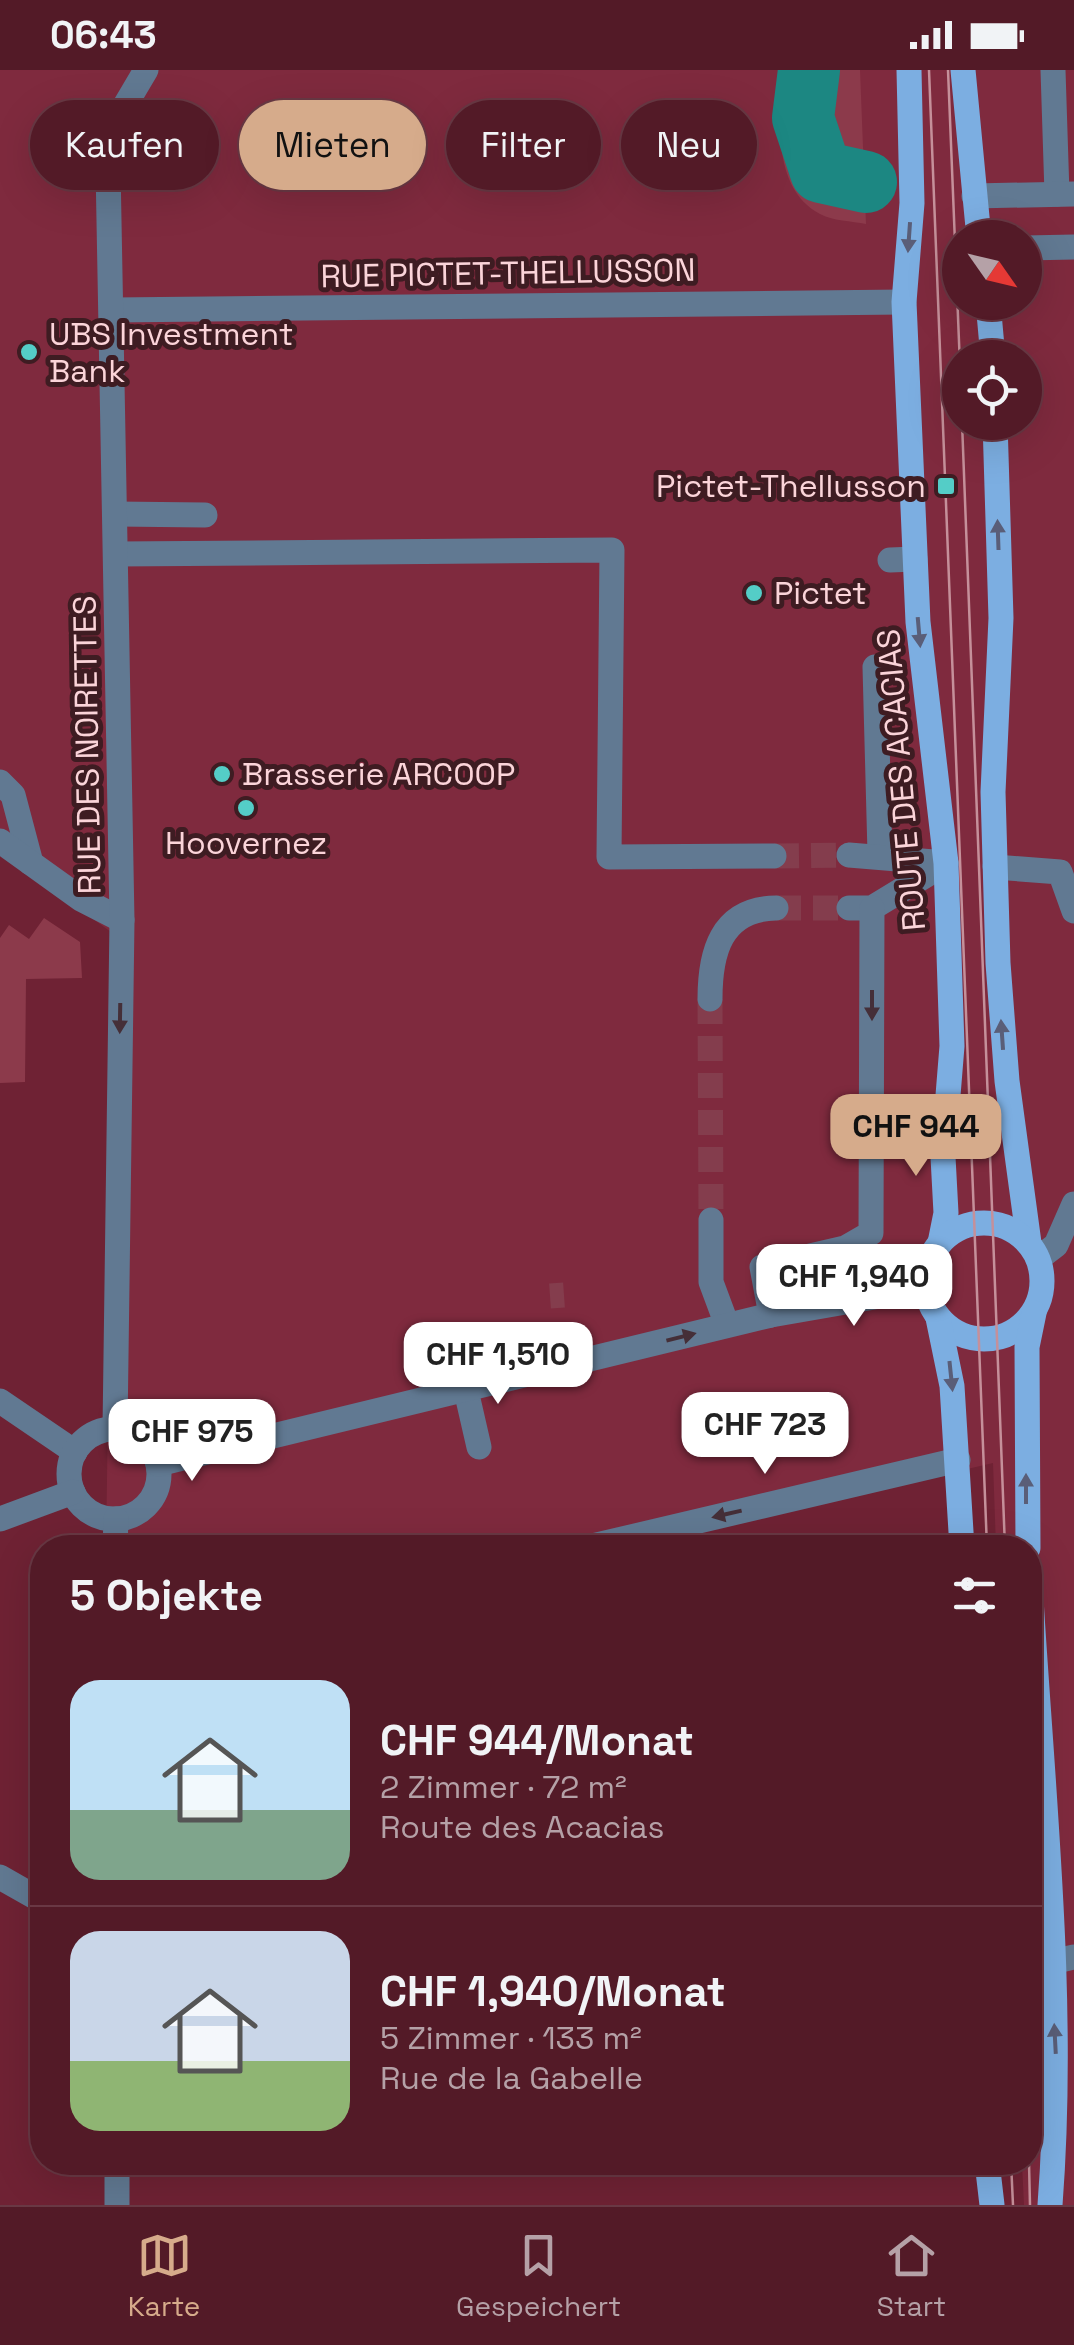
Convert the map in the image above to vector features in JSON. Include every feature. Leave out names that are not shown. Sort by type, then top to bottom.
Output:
[{"type":"main road","name":"ROUTE DES ACACIAS","points":[[909,70],[912,204],[904,302],[903,560],[946,863],[952,1046],[943,1157],[946,1213],[940,1243]]},
{"type":"main road","points":[[963,70],[977,220]]},
{"type":"main road","points":[[995,440],[1001,670],[993,792],[1003,1042],[1042,1286],[1026,1347],[1028,1535]]},
{"type":"main road","points":[[961,1535],[949,1352],[926,1288],[927,1272],[940,1243],[956,1230],[984,1223],[1006,1227],[1034,1250]]},
{"type":"main road","points":[[938,1318],[967,1338],[988,1340],[1012,1334],[1034,1313]]},
{"type":"main road","points":[[1042,1729],[1063,1959],[1065,2134],[1050,2205]]},
{"type":"main road","points":[[989,2175],[992,2205]]},
{"type":"street","name":"RUE DES NOIRETTES","points":[[115,1429],[122,920],[109,142],[116,119],[146,70]]},
{"type":"street","points":[[974,196],[1066,194],[1052,70]]},
{"type":"street","points":[[1042,248],[1074,247]]},
{"type":"street","name":"RUE PICTET-THELLUSSON","points":[[112,310],[904,302]]},
{"type":"street","points":[[116,514],[205,516]]},
{"type":"street","points":[[116,554],[612,550],[609,857],[774,856]]},
{"type":"street","points":[[875,667],[880,854]]},
{"type":"street","points":[[0,782],[13,795],[31,863]]},
{"type":"street","points":[[0,841],[82,900],[122,920]]},
{"type":"street","points":[[850,855],[880,854],[946,863]]},
{"type":"street","points":[[771,1315],[762,1267],[845,1248],[871,1232],[861,908],[946,863]]},
{"type":"street","points":[[995,867],[1060,872],[1074,911]]},
{"type":"street","points":[[710,999],[710,961],[717,938],[760,908],[776,908]]},
{"type":"street","points":[[1034,1250],[1056,1244],[1074,1204]]},
{"type":"street","points":[[711,1220],[711,1282],[728,1325]]},
{"type":"street","points":[[158,1464],[465,1386],[771,1315],[926,1288]]},
{"type":"street","points":[[465,1386],[479,1447]]},
{"type":"street","points":[[0,1401],[74,1452]]},
{"type":"street","points":[[115,1429],[142,1438],[158,1464],[155,1493],[148,1504],[116,1520],[94,1515],[73,1492],[69,1474],[74,1452],[100,1432],[115,1429]]},
{"type":"street","points":[[639,1535],[958,1460]]},
{"type":"street","points":[[0,1519],[73,1492]]},
{"type":"street","points":[[115,1535],[116,1520]]},
{"type":"street","points":[[0,1877],[30,1895]]},
{"type":"street","points":[[118,2175],[118,2205]]},
{"type":"shaded area","points":[[0,70],[1074,70],[1074,2205],[1024,2205],[1023,2175],[1042,2175],[1042,1535],[996,1535],[993,1463],[684,1535],[106,1535],[115,935],[0,851]]},
{"type":"shaded area","points":[[781,70],[860,70],[866,224],[820,214],[793,187],[782,150]]},
{"type":"shaded area","points":[[44,918],[80,942],[82,978],[26,979],[25,1082],[0,1083],[0,938],[9,925],[29,939]]},
{"type":"waterway","points":[[809,70],[803,118],[821,172],[866,182]]},
{"type":"tunnel","points":[[774,856],[849,855]]},
{"type":"tunnel","points":[[776,908],[849,908]]},
{"type":"tunnel","points":[[710,999],[711,1220]]},
{"type":"tunnel","points":[[550,1296],[564,1295]]},
{"type":"tram line","points":[[929,70],[986,1535]]},
{"type":"tram line","points":[[948,70],[959,340]]},
{"type":"tram line","points":[[963,440],[1005,1535]]},
{"type":"tram line","points":[[1012,2175],[1013,2205]]},
{"type":"tram line","points":[[1029,2175],[1030,2205]]},
{"type":"place","name":"UBS Investment Bank","points":[[29,352]]},
{"type":"place","name":"Pictet-Thellusson","points":[[946,486]]},
{"type":"place","name":"Pictet","points":[[754,593]]},
{"type":"place","name":"Brasserie ARCOOP","points":[[222,774]]},
{"type":"place","name":"Hoovernez","points":[[246,808]]}]
